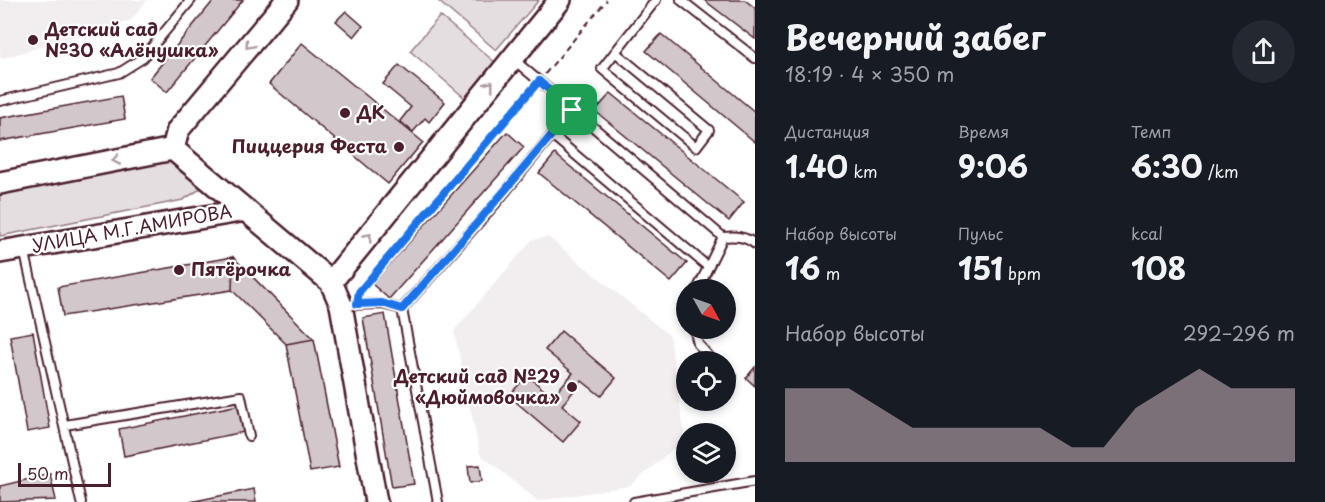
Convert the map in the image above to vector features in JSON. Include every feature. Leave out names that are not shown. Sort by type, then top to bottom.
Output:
[{"type":"street","points":[[0,183],[173,149],[178,130],[287,0]]},
{"type":"street","points":[[331,282],[560,0]]},
{"type":"street","name":"УЛИЦА М.Г.АМИРОВА","points":[[173,149],[246,210]]},
{"type":"street","points":[[246,210],[331,282],[349,305],[376,502]]},
{"type":"street","name":"УЛИЦА М.Г.АМИРОВА","points":[[0,252],[246,210]]},
{"type":"lane","points":[[0,101],[119,73],[143,58],[191,0]]},
{"type":"lane","points":[[615,52],[710,130],[696,147],[602,69],[615,52],[656,0]]},
{"type":"lane","points":[[681,0],[755,58]]},
{"type":"lane","points":[[512,58],[723,237],[736,236],[749,239],[755,244]]},
{"type":"lane","points":[[402,309],[496,203],[572,110]]},
{"type":"lane","points":[[552,135],[707,266]]},
{"type":"lane","points":[[702,279],[723,237]]},
{"type":"lane","points":[[23,248],[81,502]]},
{"type":"lane","points":[[349,305],[382,303],[402,309]]},
{"type":"lane","points":[[402,309],[438,502]]},
{"type":"lane","points":[[65,425],[241,396],[249,436]]},
{"type":"lane","points":[[634,502],[658,500],[755,481]]},
{"type":"path","points":[[349,305],[607,0]]},
{"type":"shaded area","name":"Детский сад №30 «Алёнушка»","points":[[0,0],[147,0],[131,20],[0,59]]},
{"type":"shaded area","points":[[437,0],[539,0],[496,50]]},
{"type":"shaded area","points":[[440,16],[496,63],[466,99],[410,51]]},
{"type":"shaded area","points":[[176,157],[198,169],[200,189],[183,200],[0,236],[0,191]]},
{"type":"shaded area","name":"Детский сад №29 «Дюймовочка»","points":[[548,237],[670,336],[676,377],[676,411],[681,411],[683,423],[676,423],[676,447],[630,486],[538,501],[480,454],[454,331],[532,240]]},
{"type":"building","points":[[214,0],[243,0],[167,92],[150,78]]},
{"type":"building","points":[[704,0],[745,0],[755,8],[755,39]]},
{"type":"building","points":[[346,11],[363,26],[354,37],[336,21]]},
{"type":"building","points":[[661,34],[755,112],[755,142],[646,51]]},
{"type":"building","name":"ДК","points":[[302,43],[423,142],[388,184],[269,84]]},
{"type":"building","points":[[399,65],[445,102],[429,122],[425,118],[413,132],[400,121],[411,107],[383,84]]},
{"type":"building","points":[[611,93],[744,202],[729,221],[595,111]]},
{"type":"building","points":[[121,96],[125,119],[0,141],[0,118]]},
{"type":"building","points":[[507,132],[524,147],[389,299],[372,284]]},
{"type":"building","points":[[555,154],[687,263],[671,282],[539,173]]},
{"type":"building","points":[[233,257],[232,290],[63,316],[58,287]]},
{"type":"building","points":[[233,257],[314,339],[286,344],[232,290]]},
{"type":"building","points":[[385,314],[414,484],[392,487],[363,318]]},
{"type":"building","points":[[561,331],[616,378],[601,396],[582,381],[562,405],[581,421],[563,442],[509,396],[527,375],[552,397],[573,373],[545,350]]},
{"type":"building","points":[[33,332],[50,428],[27,432],[10,336]]},
{"type":"building","points":[[314,339],[339,467],[310,472],[286,344]]},
{"type":"building","points":[[755,367],[755,386],[746,378]]},
{"type":"building","points":[[239,405],[244,432],[124,456],[119,429]]},
{"type":"building","points":[[480,465],[482,481],[470,483],[468,466]]},
{"type":"building","points":[[50,474],[56,500],[0,502],[0,486]]},
{"type":"building","points":[[254,489],[256,502],[190,502]]},
{"type":"place","name":"Детский сад №30 «Алёнушка»","points":[[33,40]]},
{"type":"place","name":"ДК","points":[[345,113]]},
{"type":"place","name":"Пиццерия Феста","points":[[399,147]]},
{"type":"place","name":"Пятёрочка","points":[[179,270]]},
{"type":"place","name":"Детский сад №29 «Дюймовочка»","points":[[572,387]]},
{"type":"route","points":[[539,81],[572,110],[496,203],[402,309],[382,303],[357,304],[359,292],[539,81]]}]
